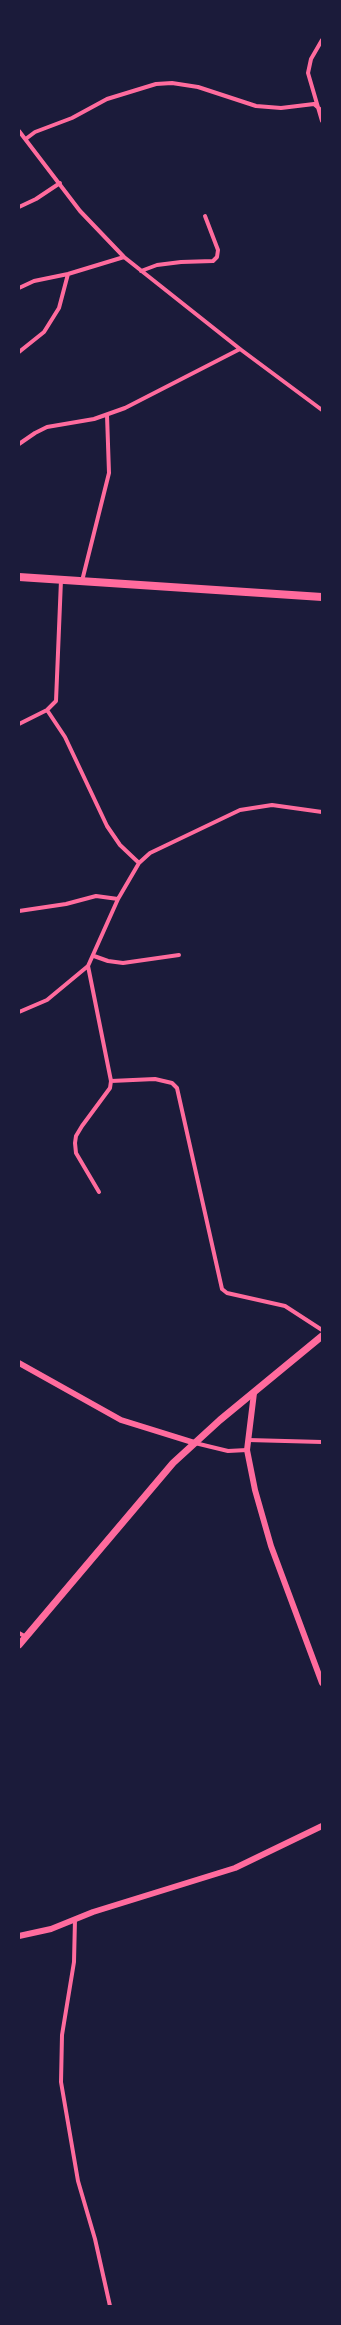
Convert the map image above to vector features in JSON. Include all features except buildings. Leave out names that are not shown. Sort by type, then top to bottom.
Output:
[{"type":"main road","points":[[19,577],[322,597]]},
{"type":"main road","points":[[19,1645],[22,1635],[152,1486],[195,1443],[322,1336]]},
{"type":"street","points":[[322,40],[309,64],[308,73],[322,121]]},
{"type":"street","points":[[26,138],[39,130],[72,118],[108,99],[128,91],[156,84],[172,83],[198,86],[256,106],[281,108],[314,104],[322,111]]},
{"type":"street","points":[[19,131],[26,138],[85,216],[124,257],[240,349],[322,410]]},
{"type":"street","points":[[19,207],[36,199],[60,183]]},
{"type":"street","points":[[141,271],[157,265],[181,262],[213,261],[217,257],[218,250],[205,216]]},
{"type":"street","points":[[19,288],[34,281],[68,274],[124,257]]},
{"type":"street","points":[[19,352],[44,332],[59,308],[68,274]]},
{"type":"street","points":[[19,444],[35,432],[48,427],[107,415],[240,349]]},
{"type":"street","points":[[82,581],[109,473],[107,415]]},
{"type":"street","points":[[19,724],[47,710],[56,701],[61,580]]},
{"type":"street","points":[[47,710],[69,743],[107,826],[120,845],[139,863]]},
{"type":"street","points":[[19,1012],[47,1000],[88,966],[94,956],[118,899],[139,863],[150,853],[240,810],[272,805],[322,812]]},
{"type":"street","points":[[19,910],[66,904],[96,896],[118,899]]},
{"type":"street","points":[[94,956],[108,961],[123,963],[179,955]]},
{"type":"street","points":[[88,966],[111,1080],[110,1088],[76,1136],[76,1153],[99,1192]]},
{"type":"street","points":[[111,1080],[155,1079],[172,1083],[177,1088],[222,1289],[227,1293],[285,1306],[322,1330]]},
{"type":"street","points":[[19,1363],[121,1420],[195,1443],[228,1451],[247,1450]]},
{"type":"street","points":[[254,1393],[247,1450],[255,1490],[270,1546],[322,1683]]},
{"type":"street","points":[[248,1440],[322,1442]]},
{"type":"street","points":[[19,1936],[51,1929],[75,1919],[235,1868],[322,1826]]},
{"type":"street","points":[[75,1919],[74,1962],[62,2035],[61,2082],[78,2181],[95,2239],[110,2306]]}]
